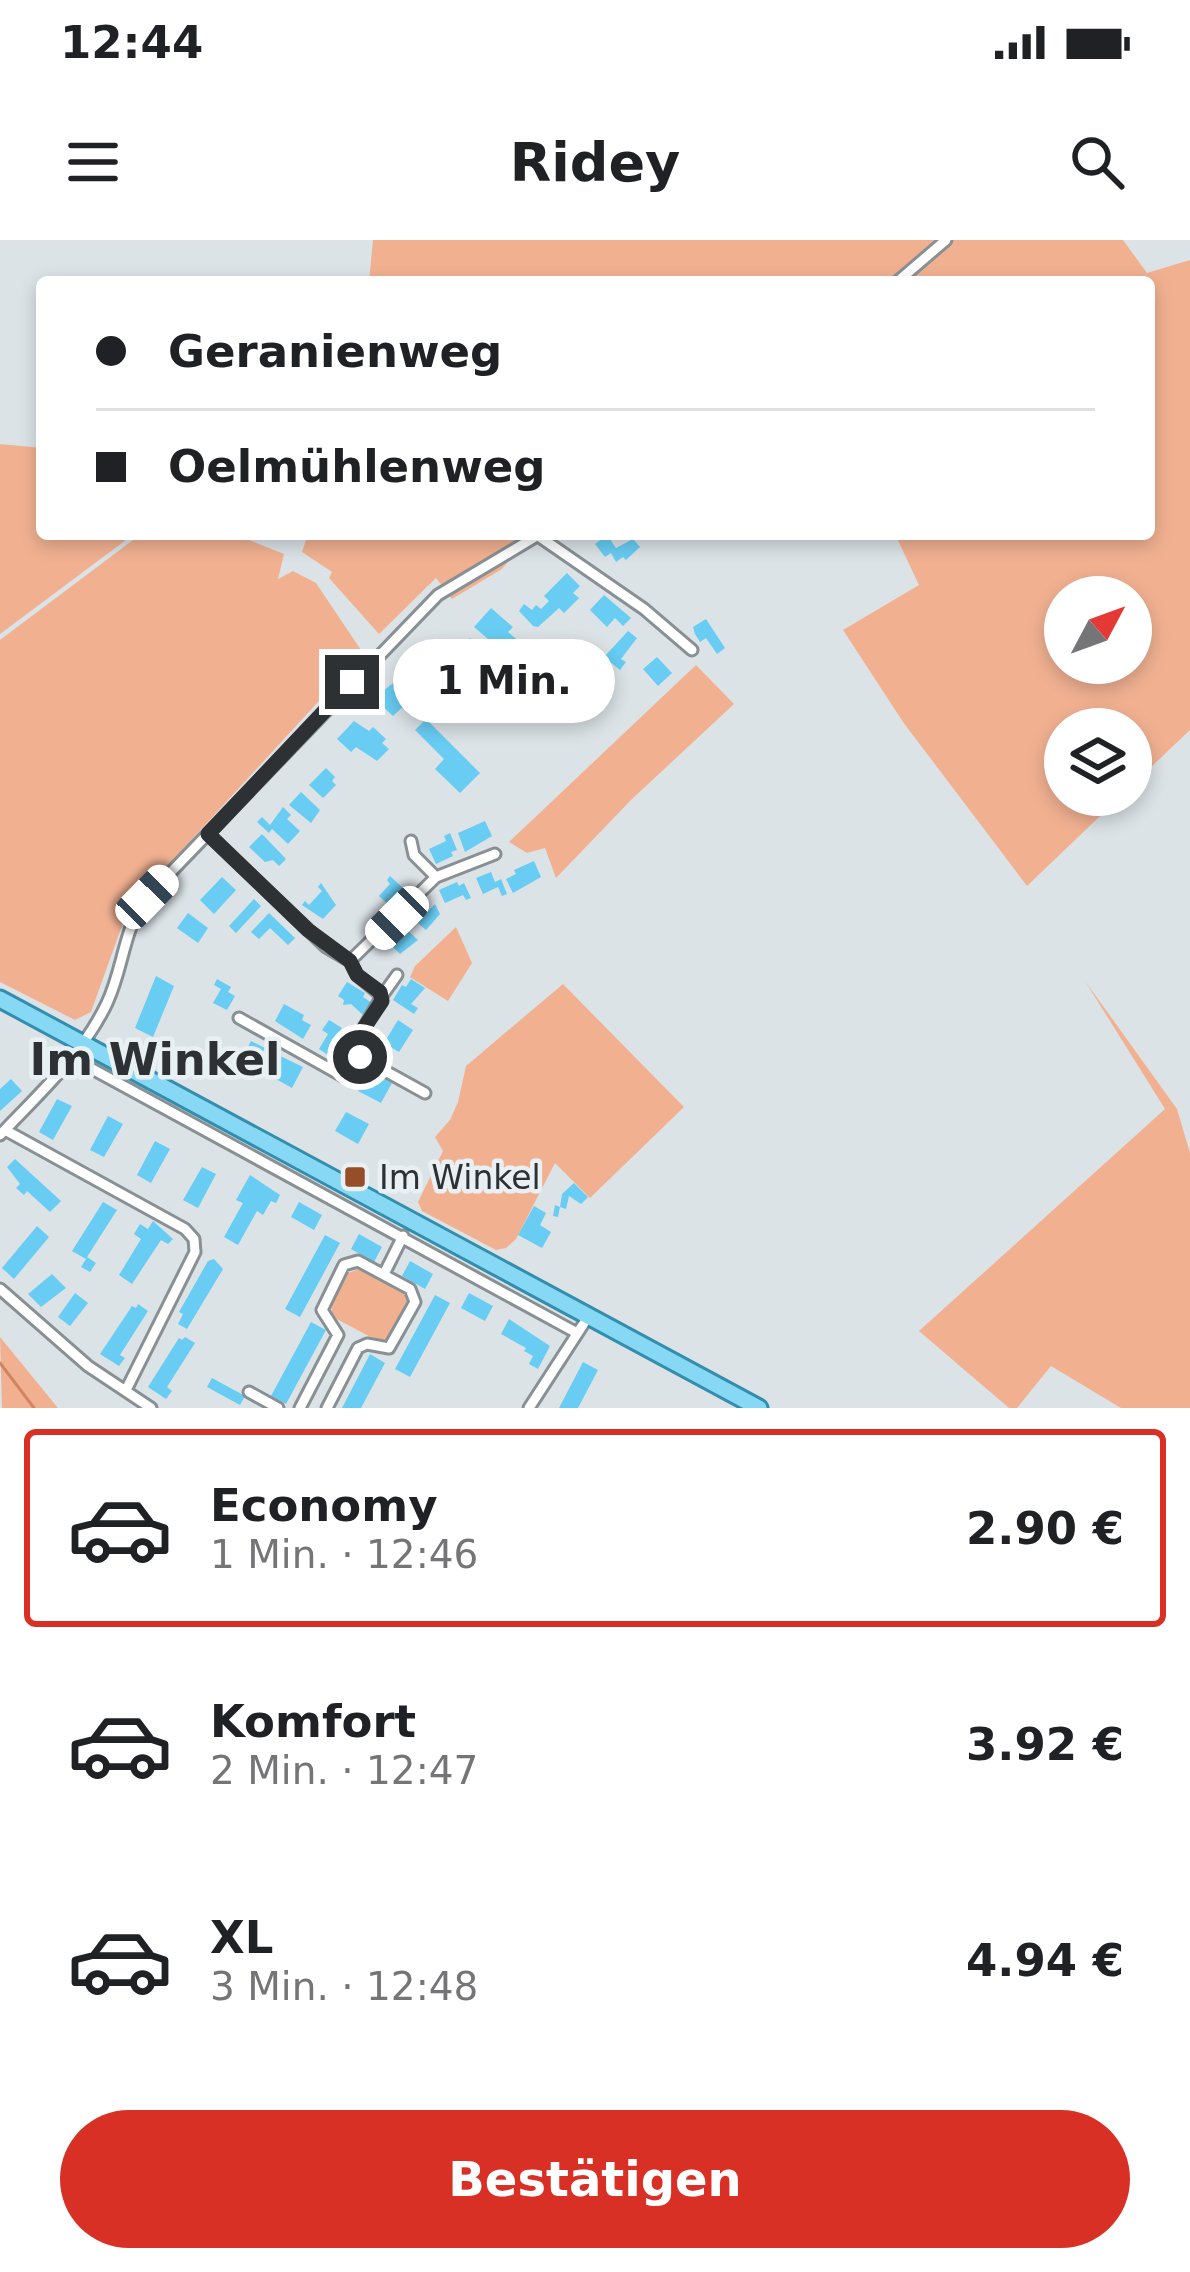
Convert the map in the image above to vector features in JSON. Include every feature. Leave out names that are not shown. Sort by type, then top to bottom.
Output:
[{"type":"main road","points":[[0,999],[78,1051],[759,1408]]},
{"type":"street","points":[[904,276],[946,240]]},
{"type":"street","points":[[126,1390],[195,1252],[194,1239],[185,1229],[3,1133],[78,1051],[107,1002],[135,914],[439,595],[530,540]]},
{"type":"street","points":[[545,540],[644,609],[692,650]]},
{"type":"street","points":[[208,834],[308,930],[350,961],[357,975],[382,998]]},
{"type":"street","points":[[411,841],[414,855],[436,877]]},
{"type":"street","points":[[350,961],[436,877],[495,854]]},
{"type":"street","points":[[239,1018],[346,1078],[360,1057],[358,1037],[397,975]]},
{"type":"street","points":[[78,1051],[577,1333]]},
{"type":"street","points":[[360,1057],[424,1093]]},
{"type":"street","points":[[384,1274],[403,1236]]},
{"type":"street","points":[[300,1408],[337,1338],[322,1306],[344,1265],[358,1261],[410,1288],[416,1302],[389,1348],[367,1344],[358,1348],[327,1408]]},
{"type":"street","points":[[0,1289],[40,1328],[152,1408]]},
{"type":"street","points":[[530,1408],[588,1316]]},
{"type":"street","points":[[249,1392],[278,1408]]},
{"type":"shaded area","points":[[373,240],[1123,240],[1147,273],[1190,260],[1190,730],[1152,766],[1152,708],[1044,708],[1044,816],[1100,816],[1027,886],[903,722],[843,630],[919,585],[898,540],[1155,540],[1155,276],[370,276]]},
{"type":"shaded area","points":[[0,444],[36,447],[36,540],[126,540],[0,634]]},
{"type":"shaded area","points":[[133,540],[249,540],[284,554],[278,579],[293,571],[316,583],[363,653],[128,909],[91,1012],[75,1020],[0,982],[0,640]]},
{"type":"shaded area","points":[[306,540],[536,540],[519,549],[502,569],[452,599],[436,578],[379,634],[329,578],[332,572],[302,552]]},
{"type":"shaded area","points":[[696,665],[734,704],[556,878],[545,848],[527,853],[509,842]]},
{"type":"shaded area","points":[[456,927],[472,963],[448,1001],[410,977],[415,966]]},
{"type":"shaded area","points":[[1085,981],[1177,1109],[1190,1153],[1190,1408],[1121,1408],[1051,1366],[1017,1408],[1009,1408],[919,1331],[1165,1109]]},
{"type":"shaded area","points":[[563,984],[684,1107],[590,1198],[555,1163],[516,1239],[496,1250],[422,1211],[418,1202],[443,1151],[435,1137],[458,1102],[466,1066]]},
{"type":"shaded area","points":[[359,1269],[404,1294],[408,1304],[388,1338],[378,1341],[333,1317],[331,1306],[348,1273]]},
{"type":"shaded area","points":[[0,1337],[58,1408],[2,1408]]},
{"type":"building","points":[[610,540],[616,548],[634,540],[640,547],[626,560],[616,562],[595,544]]},
{"type":"building","points":[[567,573],[580,586],[573,593],[579,598],[564,613],[559,608],[538,627],[533,626],[519,611],[524,604],[541,609],[549,601],[544,596]]},
{"type":"building","points":[[604,595],[631,618],[623,626],[615,618],[607,627],[590,610]]},
{"type":"building","points":[[491,608],[513,627],[508,632],[528,649],[515,663],[507,657],[511,652],[501,640],[496,646],[474,627]]},
{"type":"building","points":[[706,619],[725,648],[717,654],[706,638],[700,642],[695,634],[693,627]]},
{"type":"building","points":[[628,631],[637,638],[621,659],[626,662],[620,670],[604,657]]},
{"type":"building","points":[[470,638],[489,656],[473,671],[465,664],[458,673],[450,666],[461,653],[461,644]]},
{"type":"building","points":[[657,657],[672,673],[658,686],[643,669]]},
{"type":"building","points":[[438,660],[451,671],[442,682],[453,691],[445,701],[421,675]]},
{"type":"building","points":[[402,676],[419,692],[393,716],[374,698]]},
{"type":"building","points":[[426,719],[480,773],[460,793],[435,769],[444,759],[415,730]]},
{"type":"building","points":[[354,721],[369,731],[373,727],[386,739],[382,743],[389,749],[377,761],[356,747],[351,752],[337,739]]},
{"type":"building","points":[[326,768],[336,785],[323,798],[309,785]]},
{"type":"building","points":[[301,792],[320,810],[311,823],[289,805]]},
{"type":"building","points":[[283,807],[291,815],[287,819],[300,831],[288,844],[257,822],[262,817],[270,825]]},
{"type":"building","points":[[485,821],[492,836],[465,852],[458,833]]},
{"type":"building","points":[[450,833],[457,850],[436,864],[429,849],[446,841],[444,836]]},
{"type":"building","points":[[262,834],[286,859],[279,866],[273,860],[265,862],[249,847]]},
{"type":"building","points":[[534,861],[541,877],[513,893],[506,879]]},
{"type":"building","points":[[491,872],[495,882],[501,879],[507,894],[502,896],[498,887],[483,894],[476,878]]},
{"type":"building","points":[[390,876],[403,888],[399,892],[403,896],[392,908],[379,896],[390,884]]},
{"type":"building","points":[[222,877],[236,890],[214,914],[200,900]]},
{"type":"building","points":[[457,882],[459,886],[464,883],[471,898],[466,900],[463,895],[445,903],[439,890]]},
{"type":"building","points":[[321,883],[336,905],[323,919],[302,905],[305,901],[309,905],[322,891]]},
{"type":"building","points":[[254,899],[261,906],[236,933],[229,926]]},
{"type":"building","points":[[435,904],[440,914],[426,930],[412,918],[423,907],[428,911]]},
{"type":"building","points":[[188,913],[208,928],[198,943],[177,928]]},
{"type":"building","points":[[269,913],[295,938],[288,945],[270,928],[259,939],[251,932]]},
{"type":"building","points":[[406,929],[418,940],[400,954],[387,941]]},
{"type":"building","points":[[156,976],[174,986],[153,1037],[135,1028]]},
{"type":"building","points":[[217,979],[231,987],[228,992],[235,996],[227,1010],[213,1003],[221,989],[214,985]]},
{"type":"building","points":[[411,979],[425,988],[411,1004],[418,1008],[414,1014],[393,1000]]},
{"type":"building","points":[[347,982],[372,1003],[364,1016],[351,1004],[343,1005],[338,996]]},
{"type":"building","points":[[284,1004],[311,1025],[303,1039],[275,1021]]},
{"type":"building","points":[[329,1020],[342,1028],[336,1038],[342,1042],[333,1058],[319,1049],[328,1034],[322,1030]]},
{"type":"building","points":[[398,1020],[413,1030],[399,1052],[384,1043]]},
{"type":"building","points":[[251,1041],[265,1048],[261,1056],[266,1058],[270,1051],[303,1067],[292,1088],[274,1078],[276,1073],[242,1058]]},
{"type":"building","points":[[369,1071],[392,1083],[381,1103],[358,1091]]},
{"type":"building","points":[[11,1079],[22,1091],[0,1111],[0,1089]]},
{"type":"building","points":[[57,1099],[72,1106],[53,1140],[39,1132]]},
{"type":"building","points":[[346,1112],[369,1124],[358,1144],[335,1131]]},
{"type":"building","points":[[108,1116],[123,1124],[104,1157],[90,1150]]},
{"type":"building","points":[[155,1141],[170,1149],[151,1183],[137,1175]]},
{"type":"building","points":[[15,1159],[61,1201],[50,1212],[27,1191],[24,1195],[16,1188],[20,1184],[7,1167]]},
{"type":"building","points":[[202,1167],[216,1174],[198,1208],[183,1200]]},
{"type":"building","points":[[250,1175],[280,1195],[263,1215],[257,1211],[238,1245],[224,1237],[243,1203],[236,1200]]},
{"type":"building","points":[[574,1183],[588,1197],[581,1204],[569,1196],[566,1209],[560,1207],[562,1194]]},
{"type":"building","points":[[103,1202],[117,1210],[87,1257],[96,1263],[90,1272],[81,1267],[86,1259],[72,1251]]},
{"type":"building","points":[[299,1202],[322,1215],[314,1230],[291,1217]]},
{"type":"building","points":[[534,1206],[546,1213],[540,1225],[551,1232],[542,1248],[518,1235]]},
{"type":"building","points":[[153,1221],[173,1239],[168,1244],[161,1240],[132,1284],[119,1275],[141,1239],[134,1234],[140,1224],[148,1229]]},
{"type":"building","points":[[37,1226],[49,1237],[14,1279],[2,1268]]},
{"type":"building","points":[[359,1234],[382,1247],[374,1262],[351,1249]]},
{"type":"building","points":[[325,1235],[340,1243],[300,1317],[285,1309]]},
{"type":"building","points":[[214,1259],[223,1269],[187,1329],[178,1324],[183,1314],[179,1312],[208,1261]]},
{"type":"building","points":[[410,1261],[433,1274],[425,1289],[402,1276]]},
{"type":"building","points":[[52,1274],[66,1288],[41,1307],[28,1294]]},
{"type":"building","points":[[75,1293],[88,1303],[70,1326],[58,1317]]},
{"type":"building","points":[[469,1293],[493,1306],[485,1321],[461,1308]]},
{"type":"building","points":[[435,1295],[450,1303],[410,1377],[395,1369]]},
{"type":"building","points":[[138,1304],[148,1311],[120,1355],[125,1358],[119,1366],[100,1354]]},
{"type":"building","points":[[509,1319],[550,1346],[538,1369],[529,1364],[533,1356],[526,1348],[501,1334]]},
{"type":"building","points":[[311,1322],[326,1330],[286,1404],[271,1396]]},
{"type":"building","points":[[179,1338],[195,1343],[167,1387],[172,1391],[166,1399],[148,1387]]},
{"type":"building","points":[[370,1354],[385,1363],[361,1408],[342,1408]]},
{"type":"building","points":[[583,1362],[598,1370],[578,1408],[559,1408]]},
{"type":"building","points":[[212,1378],[245,1396],[240,1405],[207,1387]]},
{"type":"waterway","points":[[0,1363],[34,1408]]},
{"type":"place","name":"Im Winkel","points":[[355,1177]]},
{"type":"district","name":"Im Winkel","points":[[155,1059]]},
{"type":"route","points":[[352,682],[208,834],[380,992],[382,1001],[358,1037],[360,1057]]}]
